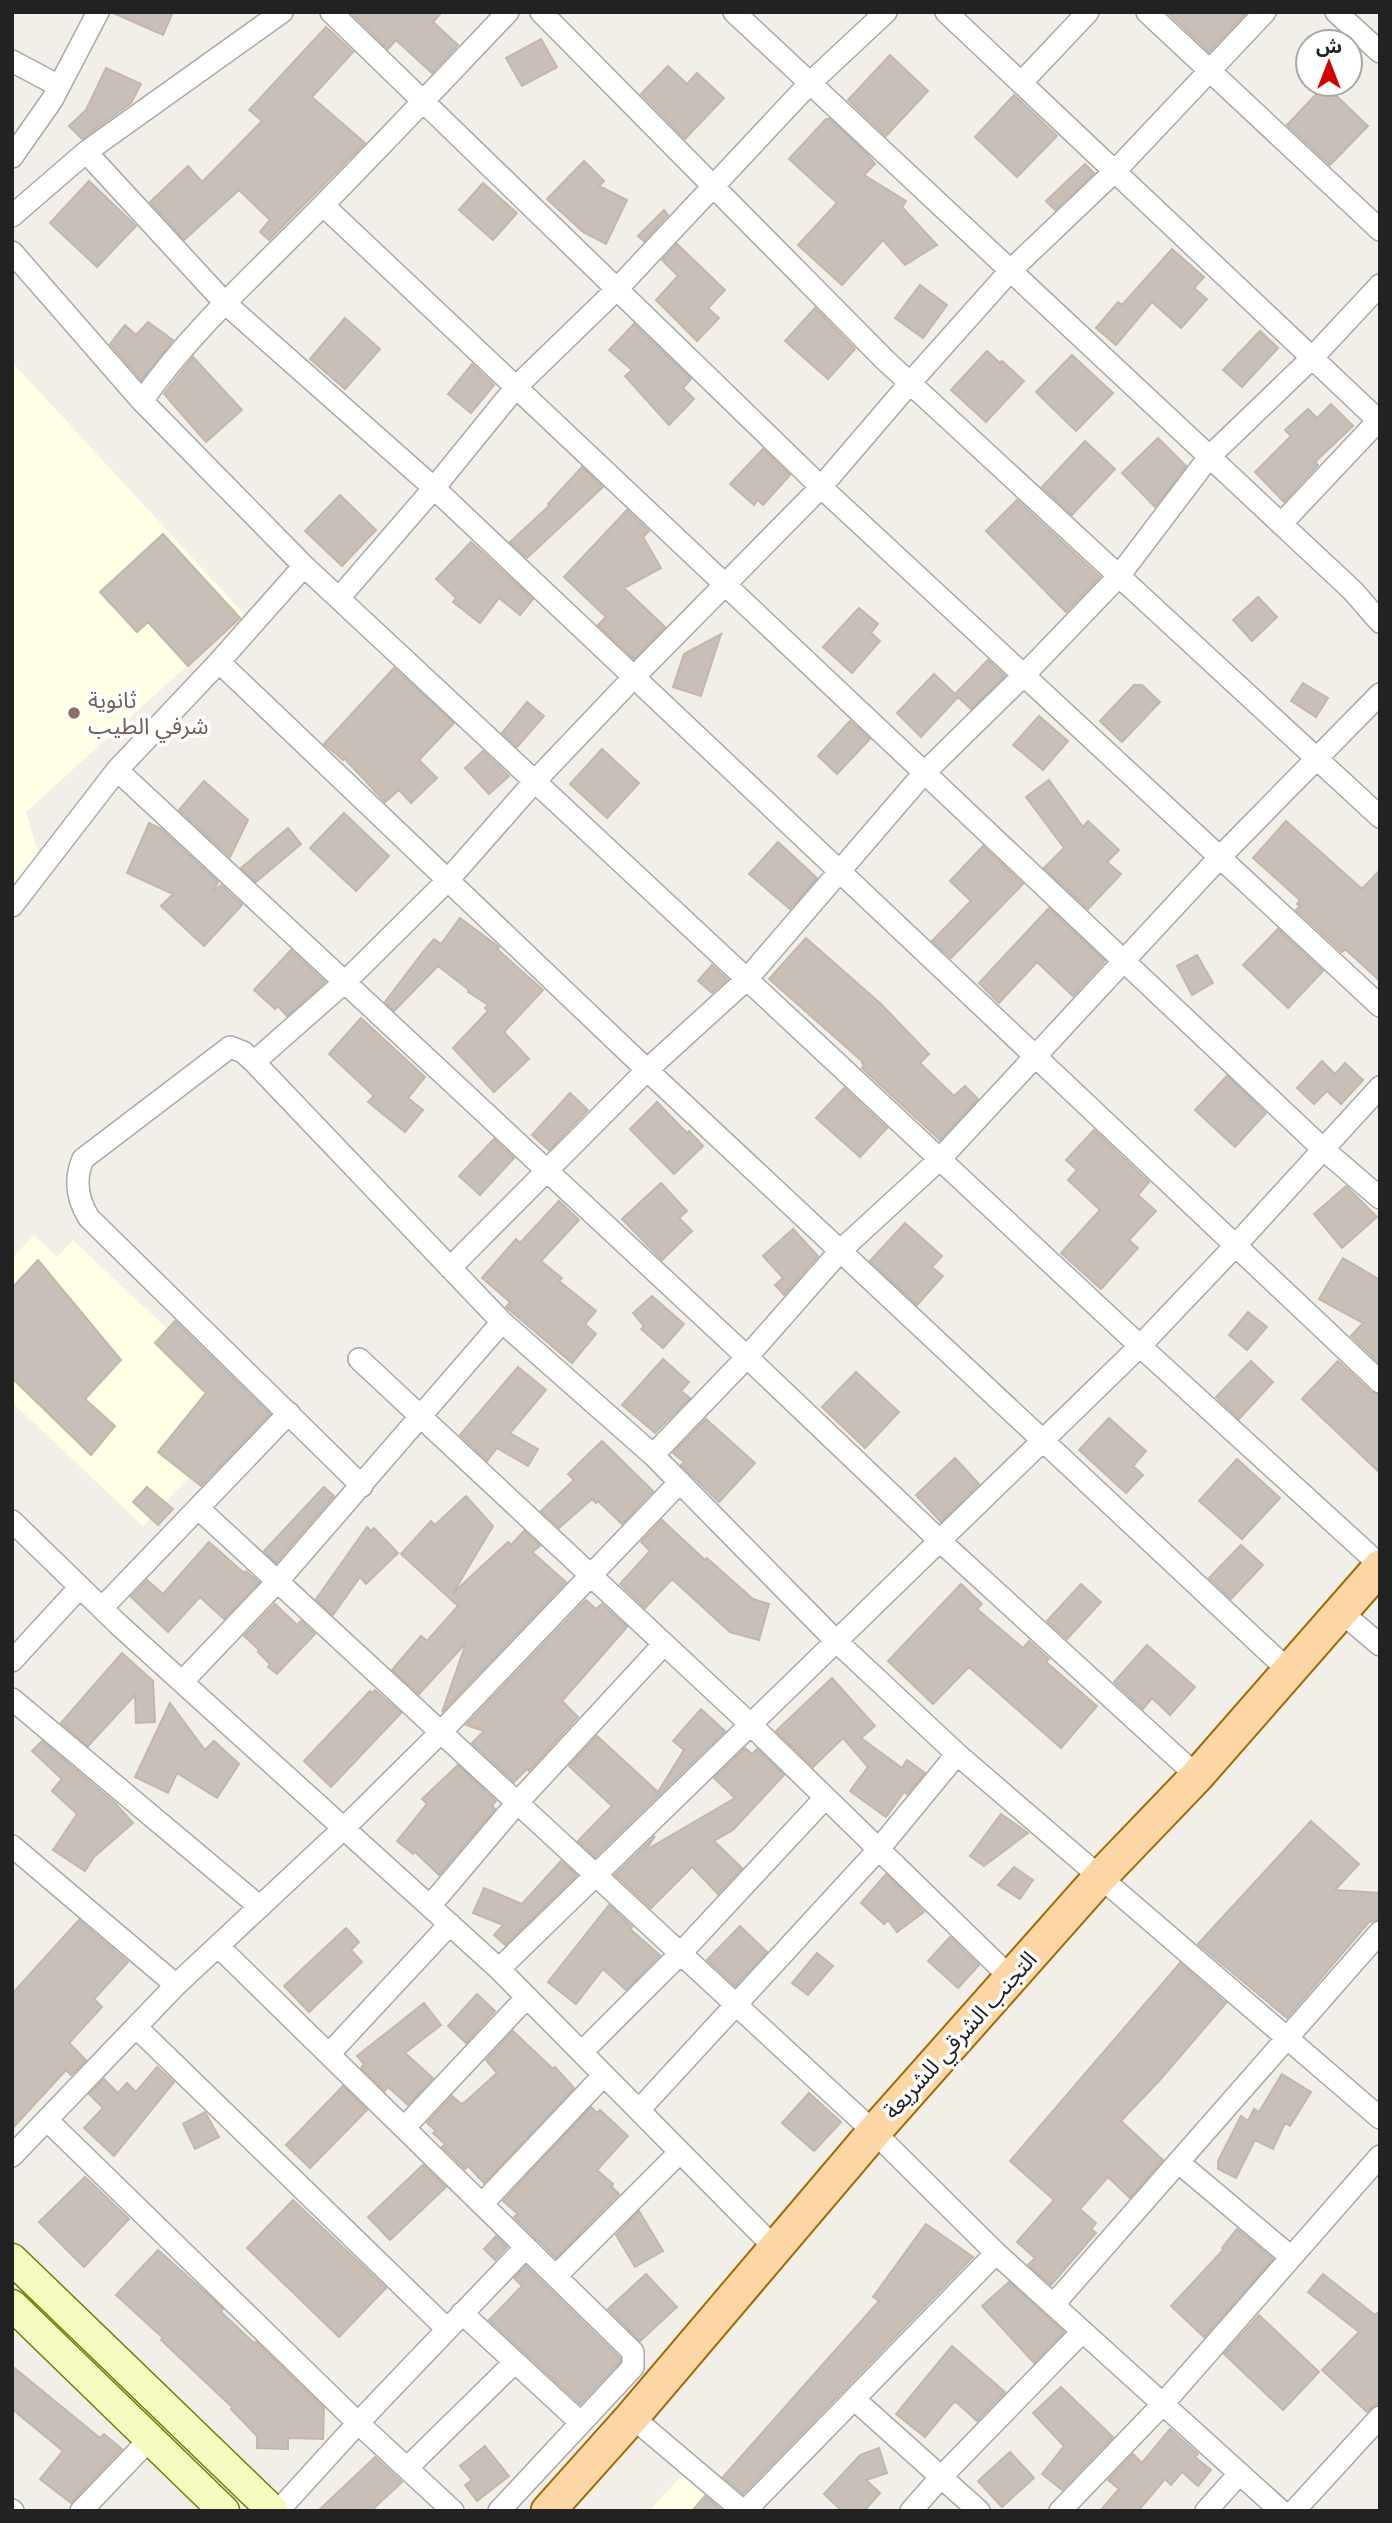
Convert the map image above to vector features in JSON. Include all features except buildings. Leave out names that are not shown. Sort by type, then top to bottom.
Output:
[{"type":"main road","name":"التجنب الشرقي للشريعة","points":[[548,2511],[632,2417],[874,2132],[1101,1876],[1197,1776],[1380,1566]]},
{"type":"main road","points":[[12,2259],[273,2511]]},
{"type":"main road","points":[[14,2311],[224,2511]]},
{"type":"street","points":[[12,157],[59,86],[97,12]]},
{"type":"street","points":[[12,216],[86,152],[282,12]]},
{"type":"street","points":[[331,12],[821,487],[1380,1006]]},
{"type":"street","points":[[142,401],[168,367],[225,303],[508,12]]},
{"type":"street","points":[[541,12],[909,383],[1380,817]]},
{"type":"street","points":[[734,12],[1353,591],[1380,622]]},
{"type":"street","points":[[339,598],[516,387],[617,290],[810,83],[886,12]]},
{"type":"street","points":[[946,12],[1379,421],[1281,524]]},
{"type":"street","points":[[1021,83],[1088,12]]},
{"type":"street","points":[[1147,12],[1380,230]]},
{"type":"street","points":[[254,1062],[346,981],[448,880],[535,781],[821,487],[909,383],[1010,271],[1115,171],[1265,12]]},
{"type":"street","points":[[1336,12],[1380,52]]},
{"type":"street","points":[[12,61],[59,86]]},
{"type":"street","points":[[86,152],[225,303],[434,488],[1380,1382]]},
{"type":"street","points":[[323,205],[1323,1149],[1380,1198]]},
{"type":"street","points":[[12,253],[142,401],[304,565],[1140,1346],[1380,1566]]},
{"type":"street","points":[[450,1268],[647,1070],[747,979],[924,773],[1024,675],[1119,576],[1209,457],[1312,358],[1380,285]]},
{"type":"street","points":[[12,906],[117,770],[219,662],[304,565]]},
{"type":"street","points":[[219,662],[647,1070],[1289,1671]]},
{"type":"street","points":[[653,1455],[747,1357],[841,1250],[940,1159],[1220,857],[1380,694]]},
{"type":"street","points":[[117,770],[346,981],[940,1541],[1197,1776]]},
{"type":"street","points":[[362,1486],[89,1218],[80,1204],[77,1187],[83,1159],[227,1048],[236,1048],[254,1062],[502,1322],[653,1455],[836,1641],[957,1754],[1380,2118]]},
{"type":"street","points":[[499,1969],[1140,1346],[1380,1087]]},
{"type":"street","points":[[182,1682],[277,1582],[502,1322]]},
{"type":"street","points":[[359,1359],[750,1724],[1011,1978]]},
{"type":"street","points":[[102,1608],[289,1413]]},
{"type":"street","points":[[12,2157],[177,1985],[344,1828],[441,1732],[680,1482]]},
{"type":"street","points":[[198,1508],[874,2132],[996,2253],[1281,2511]]},
{"type":"street","points":[[12,1521],[182,1682],[499,1969],[776,2249]]},
{"type":"street","points":[[12,1661],[80,1587]]},
{"type":"street","points":[[1340,1612],[1380,1645]]},
{"type":"street","points":[[430,1906],[517,1803],[664,1644]]},
{"type":"street","points":[[12,1699],[260,1907]]},
{"type":"street","points":[[639,2110],[878,1850],[957,1754]]},
{"type":"street","points":[[582,2052],[680,1954],[825,1798]]},
{"type":"street","points":[[12,1846],[177,1985]]},
{"type":"street","points":[[329,2054],[450,1924]]},
{"type":"street","points":[[1053,2305],[1380,1932]]},
{"type":"street","points":[[218,1946],[526,2246],[634,2356],[633,2367],[499,2511]]},
{"type":"street","points":[[404,2128],[527,1997]]},
{"type":"street","points":[[136,2027],[447,2329]]},
{"type":"street","points":[[482,2204],[604,2075]]},
{"type":"street","points":[[47,2120],[358,2423],[453,2511]]},
{"type":"street","points":[[555,2276],[680,2152]]},
{"type":"street","points":[[1060,2511],[1161,2405],[1380,2156]]},
{"type":"street","points":[[1178,2162],[1291,2257]]},
{"type":"street","points":[[278,2511],[526,2246]]},
{"type":"street","points":[[632,2417],[744,2511],[996,2253]]},
{"type":"street","points":[[462,2313],[580,2423]]},
{"type":"street","points":[[911,2511],[1082,2332]]},
{"type":"street","points":[[407,2468],[515,2362]]},
{"type":"street","points":[[854,2399],[979,2511]]},
{"type":"street","points":[[1294,2511],[1380,2417]]},
{"type":"street","points":[[80,2511],[150,2439]]},
{"type":"street","points":[[1206,2511],[1239,2474]]},
{"type":"shaded area","name":"ثانوية شرفي الطيب","points":[[12,362],[244,614],[26,812],[40,859],[12,884]]},
{"type":"shaded area","points":[[34,1235],[57,1257],[73,1240],[253,1410],[143,1526],[12,1402],[12,1258]]},
{"type":"shaded area","points":[[683,2474],[722,2511],[649,2511]]},
{"type":"place","name":"ثانوية شرفي الطيب","points":[[74,713]]}]
